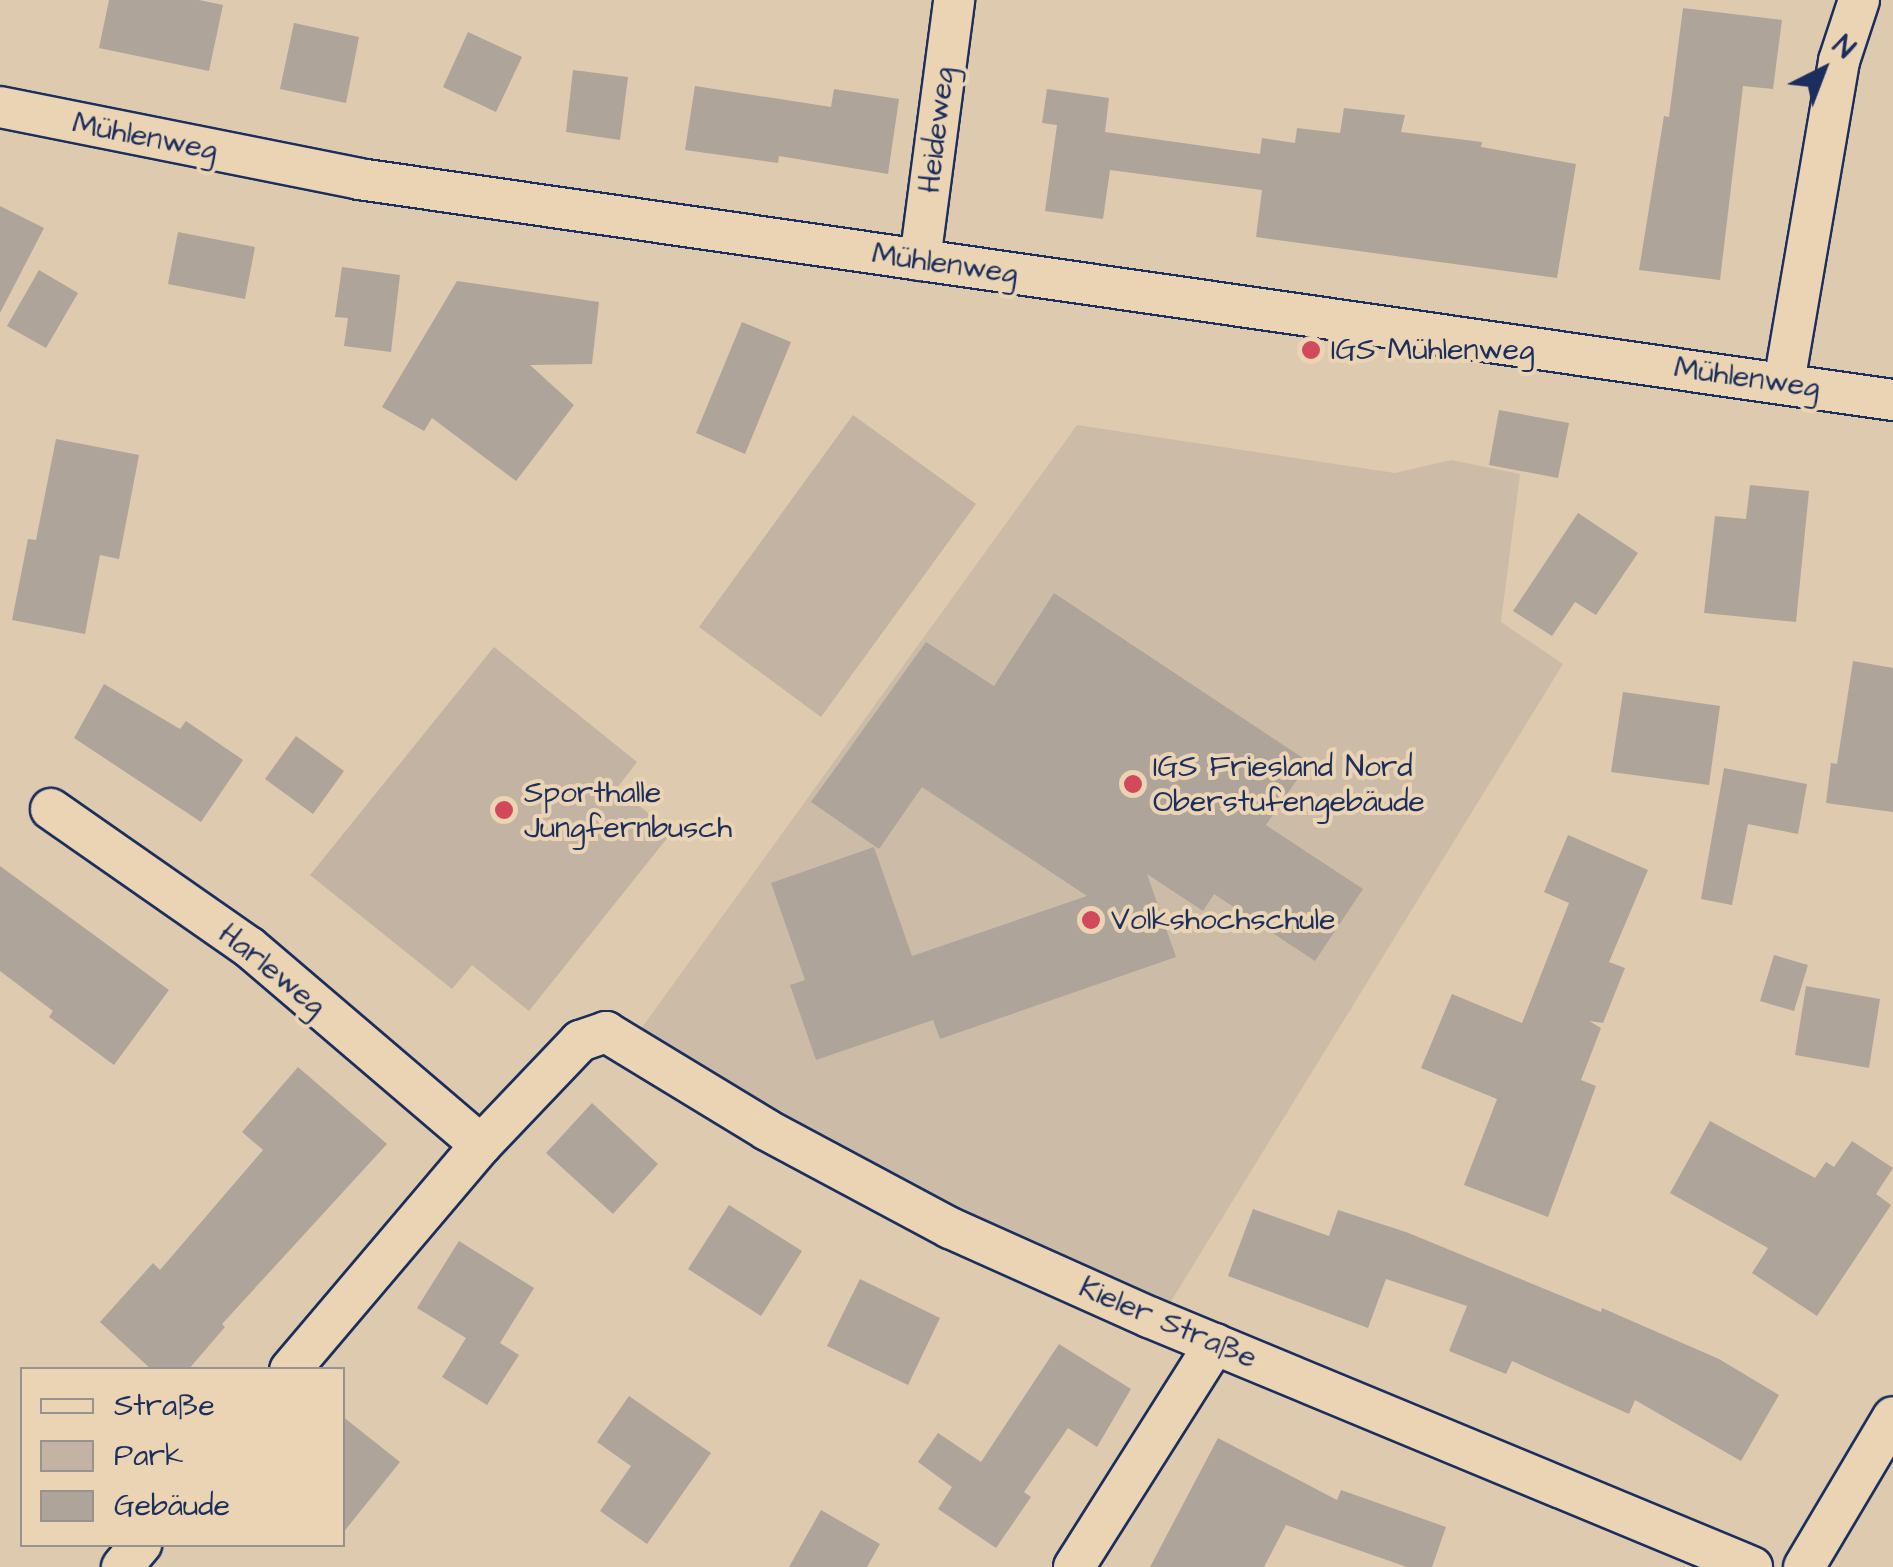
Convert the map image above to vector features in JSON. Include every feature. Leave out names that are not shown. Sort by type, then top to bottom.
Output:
[{"type":"street","name":"Heideweg","points":[[920,260],[954,0]]},
{"type":"street","points":[[1784,383],[1839,61],[1859,0]]},
{"type":"street","name":"Mühlenweg","points":[[0,108],[359,179],[1893,400]]},
{"type":"street","name":"Harleweg","points":[[51,809],[249,947],[481,1145]]},
{"type":"street","name":"Kieler Straße","points":[[481,1145],[580,1041],[606,1032],[768,1130],[950,1228],[1215,1344],[1752,1567]]},
{"type":"street","points":[[293,1367],[481,1145]]},
{"type":"street","points":[[1074,1567],[1215,1344]]},
{"type":"street","points":[[1804,1567],[1893,1417]]},
{"type":"street","points":[[122,1567],[139,1547]]},
{"type":"shaded area","points":[[1077,425],[1395,473],[1451,460],[1520,474],[1501,622],[1563,664],[1165,1311],[976,1225],[799,1131],[638,1033]]},
{"type":"green space","points":[[853,415],[976,504],[821,717],[699,627]]},
{"type":"green space","name":"Sporthalle Jungfernbusch","points":[[494,647],[637,762],[617,788],[672,832],[529,1011],[472,965],[452,989],[310,875]]},
{"type":"building","points":[[109,0],[199,0],[223,5],[209,71],[99,48]]},
{"type":"building","points":[[1683,8],[1782,20],[1773,89],[1743,86],[1720,280],[1639,270],[1664,116],[1669,117]]},
{"type":"building","points":[[294,23],[359,37],[346,103],[280,89]]},
{"type":"building","points":[[468,32],[522,57],[496,112],[443,87]]},
{"type":"building","points":[[573,70],[628,77],[620,140],[566,132]]},
{"type":"building","points":[[695,86],[831,107],[834,89],[899,99],[888,174],[779,156],[778,163],[685,150]]},
{"type":"building","points":[[1047,89],[1109,98],[1105,132],[1260,154],[1262,138],[1295,143],[1297,128],[1340,133],[1344,108],[1405,115],[1401,132],[1482,142],[1481,147],[1576,164],[1557,278],[1256,237],[1262,190],[1110,170],[1103,219],[1045,211],[1057,125],[1042,123]]},
{"type":"building","points":[[0,206],[44,228],[0,313]]},
{"type":"building","points":[[178,232],[255,247],[245,299],[168,284]]},
{"type":"building","points":[[342,267],[400,275],[391,352],[344,346],[348,318],[335,317]]},
{"type":"building","points":[[39,270],[78,293],[46,348],[7,326]]},
{"type":"building","points":[[457,281],[599,302],[592,364],[530,365],[574,405],[516,481],[432,418],[424,431],[382,407]]},
{"type":"building","points":[[742,322],[791,342],[745,454],[696,433]]},
{"type":"building","points":[[1499,410],[1569,423],[1558,478],[1489,465]]},
{"type":"building","points":[[56,439],[139,455],[119,559],[100,555],[85,634],[12,620],[28,539],[36,540]]},
{"type":"building","points":[[1750,485],[1809,491],[1796,622],[1704,613],[1715,516],[1746,519]]},
{"type":"building","points":[[1578,513],[1638,553],[1596,615],[1575,602],[1552,636],[1513,611]]},
{"type":"building","name":"IGS Friesland Nord Oberstufengebäude","points":[[1054,593],[1309,762],[1266,825],[1363,889],[1315,961],[1214,894],[1203,911],[1147,874],[1176,957],[940,1039],[933,1020],[816,1060],[790,985],[805,980],[771,883],[874,847],[912,956],[1087,896],[922,787],[879,849],[811,802],[926,642],[994,686]]},
{"type":"building","points":[[1853,661],[1893,668],[1893,812],[1826,803],[1831,763],[1837,764]]},
{"type":"building","points":[[104,684],[180,729],[186,721],[243,760],[201,822],[74,738]]},
{"type":"building","points":[[1623,692],[1720,706],[1709,785],[1611,772]]},
{"type":"building","points":[[296,736],[344,771],[313,814],[265,779]]},
{"type":"building","points":[[1724,768],[1807,784],[1798,834],[1748,824],[1732,905],[1701,899]]},
{"type":"building","points":[[1568,835],[1648,870],[1609,962],[1625,968],[1603,1023],[1589,1021],[1601,1028],[1581,1080],[1596,1086],[1548,1217],[1464,1185],[1497,1099],[1421,1068],[1452,994],[1522,1023],[1569,903],[1544,892]]},
{"type":"building","points":[[0,866],[169,990],[114,1065],[49,1017],[53,1011],[0,971]]},
{"type":"building","points":[[1774,955],[1808,965],[1794,1011],[1760,1001]]},
{"type":"building","points":[[1806,986],[1880,999],[1869,1068],[1795,1055]]},
{"type":"building","points":[[298,1067],[387,1144],[222,1324],[225,1327],[191,1367],[149,1367],[100,1322],[153,1263],[160,1270],[263,1150],[242,1132]]},
{"type":"building","points":[[592,1103],[658,1164],[613,1214],[546,1153]]},
{"type":"building","points":[[1710,1121],[1815,1178],[1826,1162],[1834,1167],[1852,1141],[1893,1168],[1876,1194],[1891,1205],[1817,1316],[1752,1273],[1768,1248],[1670,1193]]},
{"type":"building","points":[[729,1205],[802,1251],[761,1316],[688,1269]]},
{"type":"building","points":[[1253,1209],[1329,1236],[1338,1210],[1406,1232],[1601,1312],[1602,1308],[1719,1359],[1779,1395],[1741,1461],[1635,1400],[1629,1414],[1512,1361],[1506,1374],[1449,1351],[1467,1306],[1386,1279],[1368,1328],[1228,1276]]},
{"type":"building","points":[[459,1241],[534,1288],[500,1343],[519,1355],[487,1405],[442,1377],[466,1338],[417,1308]]},
{"type":"building","points":[[860,1279],[940,1318],[908,1385],[827,1346]]},
{"type":"building","points":[[1059,1344],[1131,1389],[1097,1447],[1068,1428],[1024,1492],[1031,1497],[996,1548],[938,1509],[952,1487],[918,1462],[938,1433],[981,1462]]},
{"type":"building","points":[[629,1396],[711,1453],[647,1544],[600,1511],[631,1466],[597,1442]]},
{"type":"building","points":[[345,1418],[400,1462],[345,1530]]},
{"type":"building","points":[[1218,1438],[1337,1500],[1341,1490],[1446,1527],[1432,1567],[1407,1567],[1286,1525],[1264,1567],[1150,1567]]},
{"type":"building","points":[[821,1510],[880,1544],[867,1567],[789,1567]]},
{"type":"place","name":"IGS Mühlenweg","points":[[1311,350]]},
{"type":"place","name":"IGS Friesland Nord Oberstufengebäude","points":[[1133,784]]},
{"type":"place","name":"Sporthalle Jungfernbusch","points":[[504,810]]},
{"type":"place","name":"Volkshochschule","points":[[1091,920]]}]
